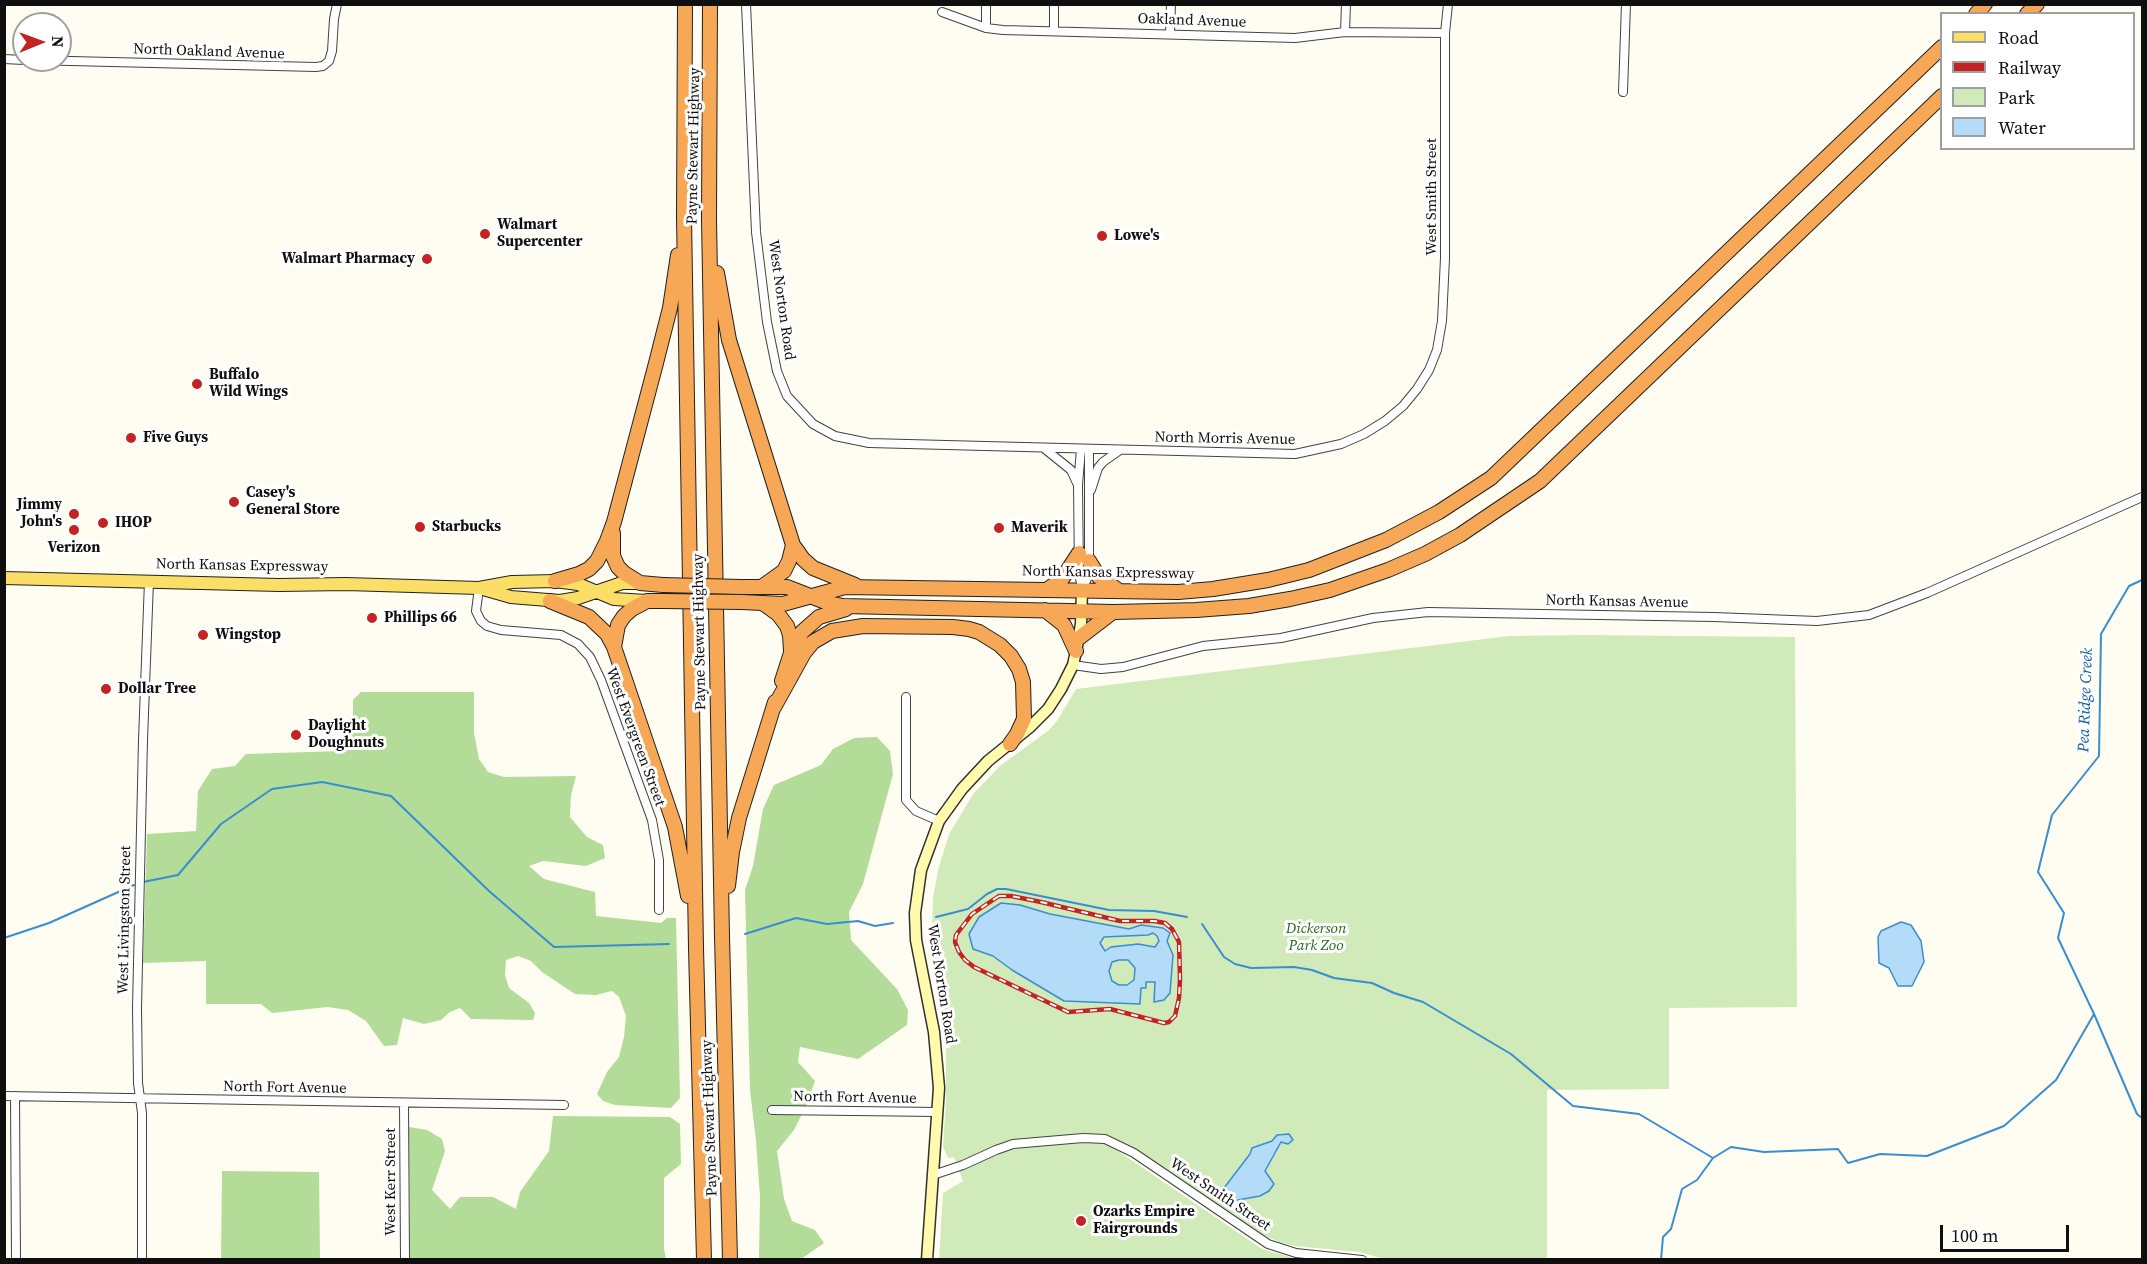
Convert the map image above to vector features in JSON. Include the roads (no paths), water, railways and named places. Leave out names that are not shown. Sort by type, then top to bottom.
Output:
[{"type":"highway","name":"Payne Stewart Highway","points":[[685,4],[684,217],[696,948],[704,1260]]},
{"type":"highway","name":"Payne Stewart Highway","points":[[710,4],[709,220],[730,1260]]},
{"type":"highway","name":"North Kansas Expressway","points":[[647,601],[789,603],[835,588],[1178,592],[1213,590],[1309,570],[1358,552],[1439,512],[1491,478],[1940,48]]},
{"type":"highway","name":"North Kansas Expressway","points":[[640,583],[792,588],[836,605],[853,607],[904,606],[1114,612],[1231,608],[1310,595],[1370,577],[1443,544],[1540,481],[1940,97]]},
{"type":"highway","points":[[555,581],[579,574],[593,566],[614,522],[670,308],[684,217]]},
{"type":"highway","points":[[709,220],[729,340],[793,545],[813,568],[864,588]]},
{"type":"highway","points":[[614,522],[612,543],[615,561],[624,573],[640,583]]},
{"type":"highway","points":[[763,586],[784,571],[793,545]]},
{"type":"highway","points":[[1047,589],[1062,579],[1084,557],[1099,577],[1120,591]]},
{"type":"highway","points":[[550,601],[589,617],[607,634],[614,646],[675,827],[696,948]]},
{"type":"highway","points":[[614,646],[618,625],[624,616],[647,601]]},
{"type":"highway","points":[[764,604],[778,614],[787,626],[791,653]]},
{"type":"highway","points":[[722,936],[735,837],[744,801],[791,653],[802,632],[812,622],[825,614],[853,607]]},
{"type":"highway","points":[[1046,610],[1064,625],[1076,651],[1114,612]]},
{"type":"highway","points":[[773,709],[808,648],[813,642],[832,631],[863,626],[969,629],[979,632],[1000,645],[1019,669],[1023,682],[1024,713],[1020,729],[1010,744]]},
{"type":"main road","name":"North Kansas Expressway","points":[[4,578],[479,588],[512,582],[555,581],[571,583],[623,601],[647,601]]},
{"type":"main road","name":"North Kansas Expressway","points":[[479,588],[511,597],[550,601],[571,600],[622,583],[640,583]]},
{"type":"main road","name":"West Norton Road","points":[[927,1260],[939,1088],[936,1044],[915,927],[916,898],[921,870],[939,821],[970,778],[1048,708],[1061,689],[1076,651],[1082,611],[1082,590]]},
{"type":"street","name":"North Oakland Avenue","points":[[72,61],[323,66],[329,61],[332,51],[333,19],[337,4]]},
{"type":"street","name":"West Norton Road","points":[[746,4],[753,181],[759,260],[773,354],[787,396],[813,424],[827,433],[852,441],[1086,450]]},
{"type":"street","points":[[986,4],[986,28]]},
{"type":"street","points":[[1054,4],[1054,31]]},
{"type":"street","points":[[1170,33],[1171,4]]},
{"type":"street","points":[[1345,32],[1346,4]]},
{"type":"street","name":"West Smith Street","points":[[1433,360],[1442,321],[1444,288],[1445,33],[1448,4]]},
{"type":"street","points":[[1623,93],[1626,4]]},
{"type":"street","name":"Oakland Avenue","points":[[942,12],[986,28],[1003,30],[1295,38],[1345,32],[1445,33]]},
{"type":"street","name":"North Morris Avenue","points":[[1086,450],[1295,454],[1329,447],[1364,434],[1395,413],[1418,389],[1433,360]]},
{"type":"street","points":[[1044,448],[1071,470],[1078,484]]},
{"type":"street","name":"West Norton Road","points":[[1082,590],[1089,574],[1084,557],[1078,484],[1086,450]]},
{"type":"street","name":"West Norton Road","points":[[1082,590],[1079,574],[1084,557],[1089,497],[1086,450]]},
{"type":"street","points":[[1089,497],[1098,468],[1120,450]]},
{"type":"street","name":"North Kansas Avenue","points":[[1076,651],[1101,669],[1116,668],[1203,646],[1281,638],[1391,616],[1447,611],[1817,621],[1869,615],[1927,593],[2142,497]]},
{"type":"street","name":"West Livingston Street","points":[[142,1260],[141,1098],[138,1083],[138,926],[148,581]]},
{"type":"street","name":"West Evergreen Street","points":[[479,588],[476,611],[481,621],[488,626],[501,630],[561,635],[578,644],[590,657],[601,680],[652,820],[659,860],[659,910]]},
{"type":"street","points":[[906,697],[906,800],[916,811],[939,821]]},
{"type":"street","name":"North Fort Avenue","points":[[4,1096],[564,1105]]},
{"type":"street","points":[[15,1096],[16,1260]]},
{"type":"street","name":"West Kerr Street","points":[[404,1103],[405,1260]]},
{"type":"street","name":"North Fort Avenue","points":[[772,1110],[937,1112]]},
{"type":"street","name":"West Smith Street","points":[[933,1175],[996,1150],[1022,1143],[1083,1138],[1105,1139],[1134,1153],[1268,1244],[1296,1253],[1362,1260]]},
{"type":"water","points":[[1001,903],[1020,905],[1050,914],[1129,929],[1141,925],[1163,928],[1170,933],[1167,941],[1173,955],[1170,993],[1164,1000],[1154,1002],[1155,982],[1146,982],[1146,988],[1141,988],[1140,1004],[1064,1001],[993,956],[973,949],[969,934],[979,917]],"holes":[[[1153,933],[1159,941],[1155,947],[1138,944],[1111,947],[1105,951],[1100,943],[1104,937]],[[1128,960],[1135,968],[1134,980],[1127,985],[1119,985],[1112,981],[1109,971],[1112,962]]]},
{"type":"water","points":[[1901,922],[1911,925],[1921,941],[1924,962],[1912,986],[1898,986],[1889,968],[1879,963],[1878,937],[1881,931]]},
{"type":"water","points":[[1289,1134],[1293,1140],[1288,1144],[1281,1142],[1265,1171],[1274,1184],[1269,1191],[1260,1196],[1238,1200],[1232,1205],[1221,1192],[1250,1154],[1252,1148],[1272,1141],[1277,1135]]},
{"type":"waterway","name":"Pea Ridge Creek","points":[[2142,580],[2129,586],[2101,634],[2099,756],[2052,815],[2038,872],[2064,913],[2058,938],[2137,1114],[2142,1118]]},
{"type":"waterway","points":[[143,882],[178,875],[221,824],[272,789],[322,782],[391,796],[489,891],[554,947],[669,944]]},
{"type":"waterway","points":[[4,938],[49,923],[134,885]]},
{"type":"waterway","points":[[936,917],[968,909],[997,889],[1109,910],[1154,911],[1187,917]]},
{"type":"waterway","points":[[745,934],[796,918],[827,924],[858,921],[875,926],[893,923]]},
{"type":"waterway","points":[[1202,924],[1224,957],[1235,964],[1251,968],[1294,967],[1312,970],[1334,978],[1372,983],[1423,1002],[1511,1054],[1573,1106],[1639,1114],[1713,1158],[1731,1147],[1764,1152],[1838,1149],[1848,1163],[1880,1154],[1927,1156],[2004,1126],[2056,1080],[2094,1014]]},
{"type":"waterway","points":[[1661,1260],[1663,1237],[1671,1229],[1682,1189],[1697,1180],[1713,1158]]},
{"type":"railway","points":[[999,896],[1041,902],[1120,921],[1165,923],[1172,929],[1179,942],[1179,998],[1175,1016],[1169,1022],[1164,1023],[1110,1009],[1068,1012],[974,967],[959,952],[955,942],[956,935],[972,914],[999,896]]},
{"type":"place","name":"Walmart Supercenter","points":[[485,234]]},
{"type":"place","name":"Lowe's","points":[[1102,236]]},
{"type":"place","name":"Walmart Pharmacy","points":[[427,259]]},
{"type":"place","name":"Buffalo Wild Wings","points":[[197,384]]},
{"type":"place","name":"Five Guys","points":[[131,438]]},
{"type":"place","name":"Casey's General Store","points":[[234,502]]},
{"type":"place","name":"Jimmy John's","points":[[74,514]]},
{"type":"place","name":"IHOP","points":[[103,523]]},
{"type":"place","name":"Starbucks","points":[[420,527]]},
{"type":"place","name":"Maverik","points":[[999,528]]},
{"type":"place","name":"Verizon","points":[[74,530]]},
{"type":"place","name":"Phillips 66","points":[[372,618]]},
{"type":"place","name":"Wingstop","points":[[203,635]]},
{"type":"place","name":"Dollar Tree","points":[[106,689]]},
{"type":"place","name":"Daylight Doughnuts","points":[[296,735]]},
{"type":"place","name":"Ozarks Empire Fairgrounds","points":[[1081,1221]]},
{"type":"park label","name":"Dickerson Park Zoo","points":[[1316,938]]}]
